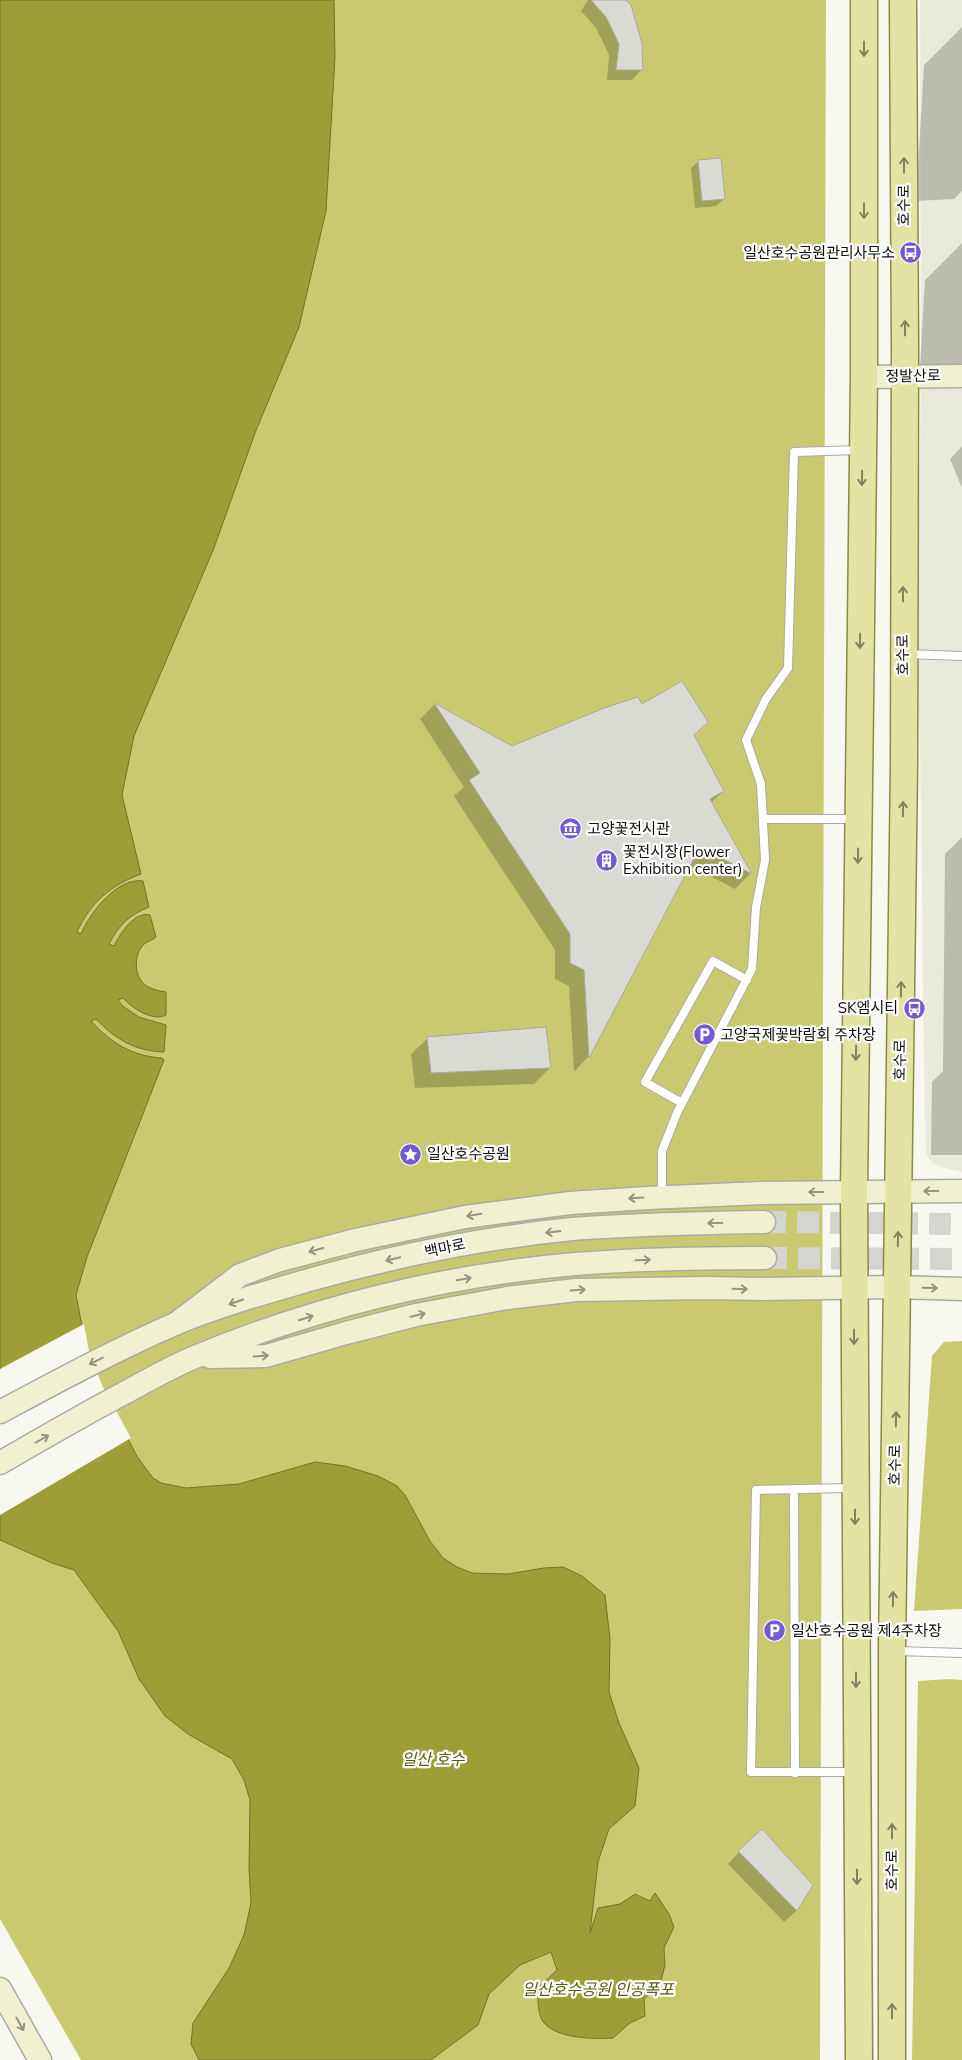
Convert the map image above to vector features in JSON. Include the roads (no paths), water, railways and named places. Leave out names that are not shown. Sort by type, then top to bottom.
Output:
[{"type":"main road","points":[[858,2060],[854,1192],[864,377],[864,0]]},
{"type":"main road","name":"호수로","points":[[892,2060],[892,1650],[899,1191],[905,376],[903,0]]},
{"type":"main road","name":"정발산로","points":[[864,377],[962,376]]},
{"type":"main road","points":[[177,1323],[240,1275],[316,1250],[397,1230],[502,1211],[570,1203],[662,1197],[762,1193],[962,1192]]},
{"type":"main road","name":"백마로","points":[[0,1412],[98,1359],[177,1323],[331,1274],[464,1244],[570,1230],[639,1224],[764,1222]]},
{"type":"main road","points":[[0,1463],[159,1374],[194,1357],[263,1332],[340,1308],[412,1290],[540,1268],[614,1261],[765,1258]]},
{"type":"main road","points":[[194,1357],[266,1356],[346,1332],[416,1315],[475,1303],[542,1293],[623,1288],[962,1289]]},
{"type":"main road","points":[[0,1989],[40,2060]]},
{"type":"lane","points":[[662,1197],[662,1151],[682,1103],[752,969],[756,907],[765,860],[764,819],[762,784],[746,740],[766,699],[788,668],[794,452],[863,450]]},
{"type":"lane","points":[[903,654],[962,656]]},
{"type":"lane","points":[[764,819],[858,819]]},
{"type":"lane","points":[[682,1103],[645,1082],[713,961],[747,980]]},
{"type":"lane","points":[[855,1488],[756,1490],[751,1772],[857,1772]]},
{"type":"lane","points":[[794,1490],[795,1773]]},
{"type":"lane","points":[[892,1650],[962,1653]]},
{"type":"water","name":"일산 호수","points":[[0,0],[334,0],[335,57],[326,211],[299,327],[255,433],[214,548],[134,736],[122,795],[141,874],[130,878],[103,896],[88,912],[77,932],[81,934],[91,916],[114,890],[133,881],[143,881],[149,907],[125,921],[109,944],[114,946],[128,924],[138,916],[150,915],[156,937],[140,949],[136,965],[138,976],[144,984],[166,992],[166,1015],[155,1017],[137,1010],[123,998],[118,1000],[124,1007],[139,1017],[166,1025],[164,1052],[144,1049],[126,1043],[96,1019],[91,1021],[106,1036],[123,1047],[164,1060],[87,1257],[76,1295],[87,1351],[100,1386],[138,1458],[153,1478],[161,1483],[186,1488],[239,1484],[315,1462],[345,1466],[378,1476],[397,1486],[405,1495],[430,1541],[443,1558],[457,1567],[472,1573],[508,1574],[563,1567],[582,1576],[605,1595],[610,1639],[609,1692],[619,1723],[639,1768],[635,1806],[609,1829],[598,1862],[590,1933],[598,1908],[620,1904],[635,1894],[650,1901],[655,1893],[669,1914],[674,1927],[664,1948],[665,1965],[660,1985],[644,1999],[645,2016],[630,2023],[613,2038],[587,2038],[567,2035],[550,2028],[544,2023],[539,2011],[538,1988],[557,1970],[551,1952],[520,1965],[489,1994],[478,2025],[431,2060],[199,2060],[191,2044],[193,2023],[229,1968],[244,1935],[251,1903],[249,1869],[250,1800],[244,1780],[232,1759],[188,1734],[165,1716],[139,1679],[118,1631],[74,1570],[52,1563],[0,1540]]},
{"type":"tunnel","points":[[764,1222],[962,1224]]},
{"type":"tunnel","points":[[765,1258],[962,1259]]},
{"type":"place","name":"일산호수공원관리사무소","points":[[911,253]]},
{"type":"place","name":"고양꽃전시관","points":[[571,829]]},
{"type":"place","name":"꽃전시장(Flower Exhibition center)","points":[[607,861]]},
{"type":"place","name":"SK엠시티","points":[[914,1008]]},
{"type":"place","name":"고양국제꽃박람회 주차장","points":[[704,1035]]},
{"type":"place","name":"일산호수공원","points":[[411,1154]]},
{"type":"place","name":"일산호수공원 제4주차장","points":[[775,1631]]},
{"type":"water label","name":"일산호수공원 인공폭포","points":[[598,1989]]}]
